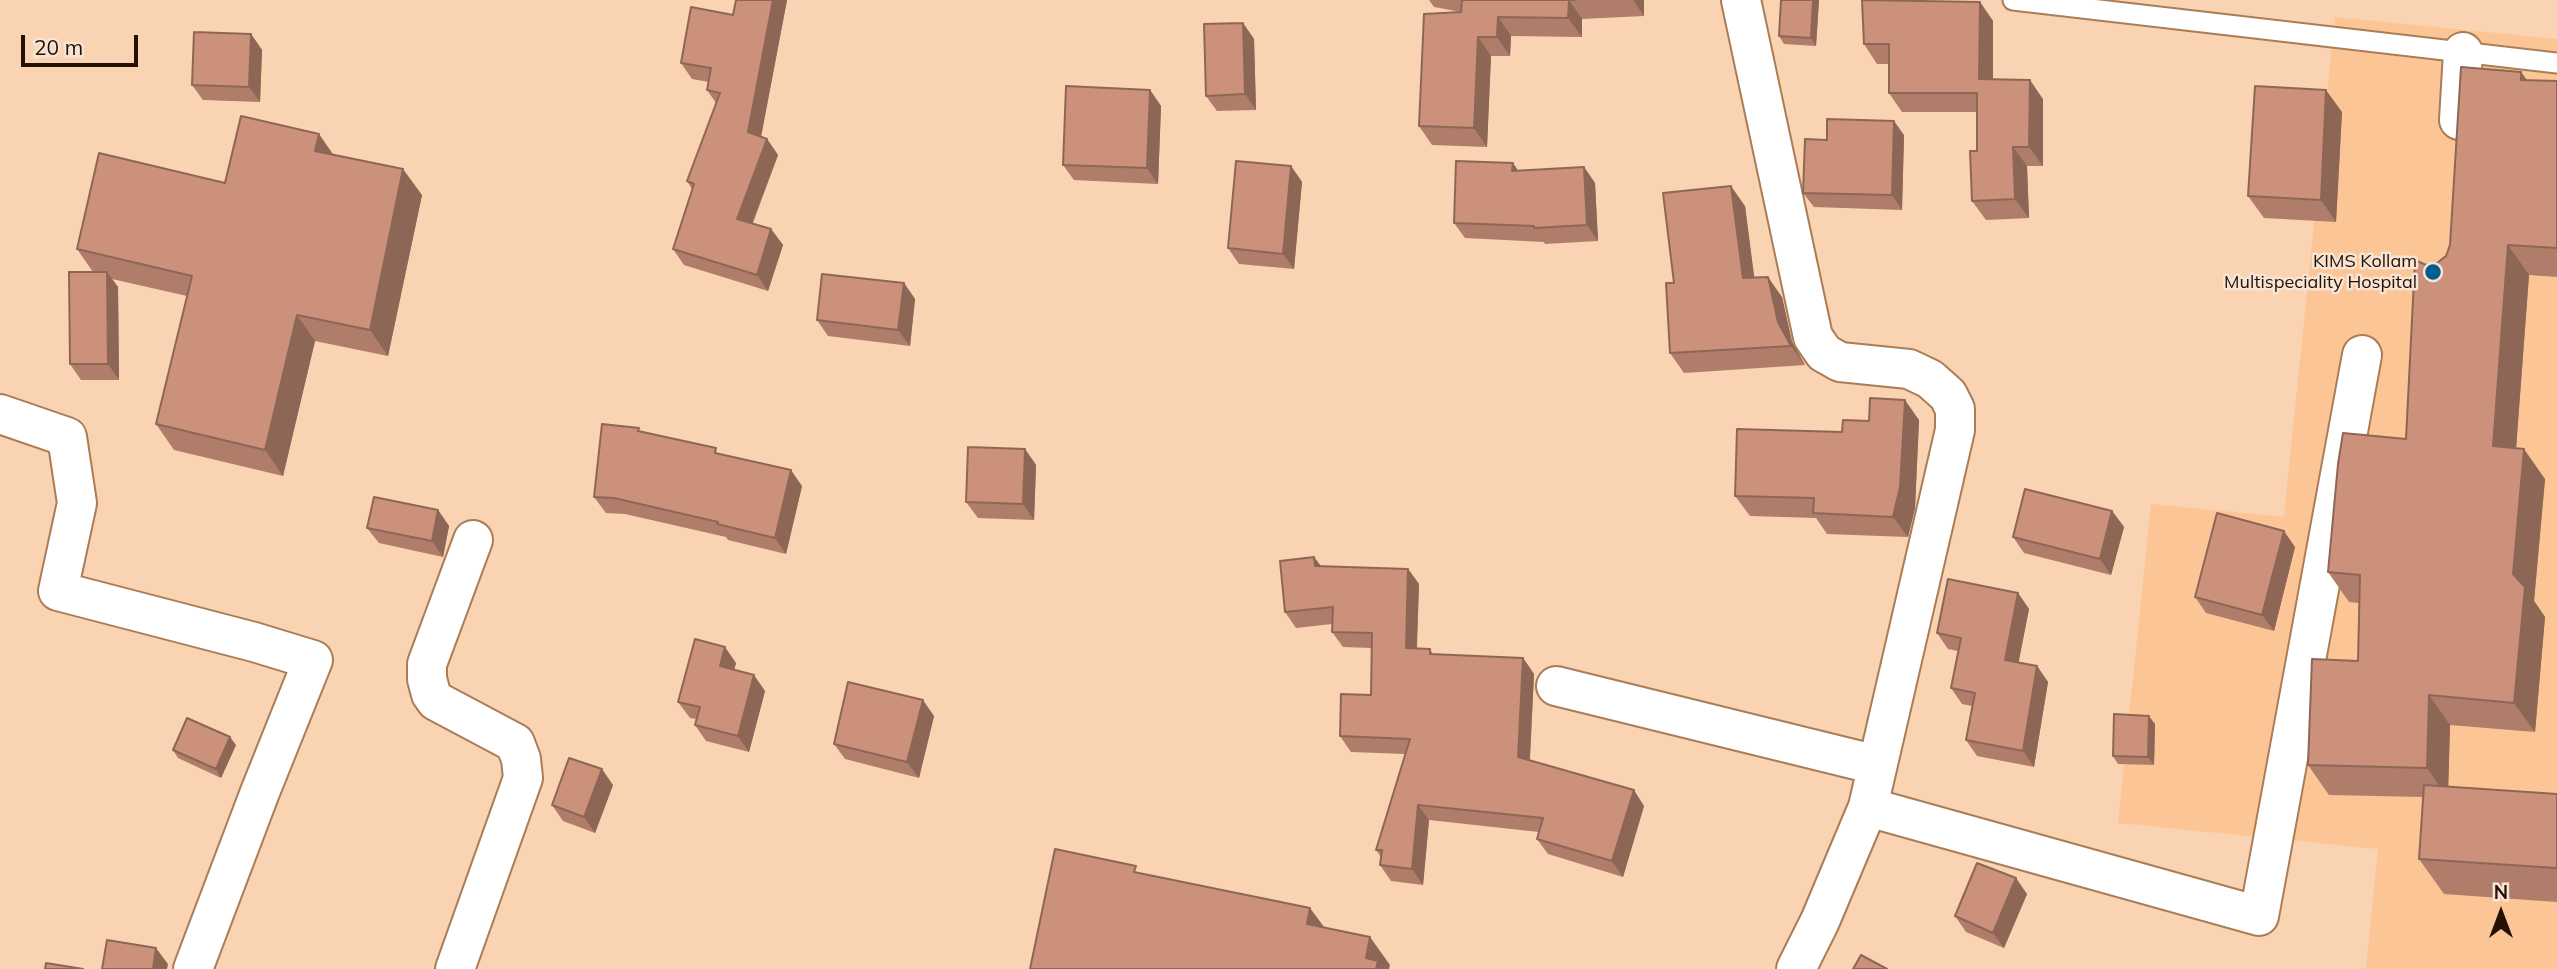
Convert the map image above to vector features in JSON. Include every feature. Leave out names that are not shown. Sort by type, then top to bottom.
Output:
[{"type":"street","points":[[1741,0],[1813,337],[1824,353],[1840,362],[1909,369],[1930,379],[1948,395],[1955,409],[1955,430],[1868,807],[1796,969]]},
{"type":"street","points":[[2457,149],[2463,52]]},
{"type":"street","points":[[1868,807],[2259,915],[2362,355]]},
{"type":"street","points":[[0,414],[67,437],[77,503],[58,591],[313,660],[194,969]]},
{"type":"street","points":[[455,969],[523,778],[521,759],[515,743],[436,701],[427,679],[427,664],[473,540]]},
{"type":"street","points":[[1556,686],[1877,765]]},
{"type":"lane","points":[[2013,0],[2557,63]]},
{"type":"shaded area","name":"KIMS Kollam Multispeciality Hospital","points":[[2335,17],[2557,39],[2557,969],[2366,969],[2378,849],[2118,823],[2151,504],[2284,517]]},
{"type":"building","points":[[736,0],[773,0],[748,132],[767,139],[737,219],[771,229],[757,275],[673,249],[694,184],[687,181],[720,93],[707,90],[711,68],[681,63],[691,7],[733,15]]},
{"type":"building","points":[[1462,0],[1569,0],[1568,18],[1498,17],[1497,37],[1478,37],[1474,128],[1419,126],[1424,14],[1461,12]]},
{"type":"building","points":[[1781,0],[1813,0],[1811,38],[1779,36]]},
{"type":"building","points":[[1862,0],[1980,2],[1979,79],[2030,80],[2029,147],[2013,147],[2015,199],[1972,201],[1970,151],[1977,151],[1977,93],[1889,93],[1889,44],[1864,44]]},
{"type":"building","points":[[1243,23],[1245,94],[1206,96],[1204,24]]},
{"type":"building","points":[[194,32],[251,34],[249,87],[192,85]]},
{"type":"building","points":[[2461,67],[2521,72],[2521,80],[2557,81],[2557,248],[2508,245],[2493,446],[2524,449],[2513,574],[2525,587],[2514,703],[2429,695],[2427,768],[2308,765],[2312,659],[2358,661],[2360,575],[2328,572],[2343,433],[2406,439],[2415,260],[2426,265],[2437,263],[2446,256],[2450,245]]},
{"type":"building","points":[[1066,86],[1150,90],[1147,168],[1063,165]]},
{"type":"building","points":[[2255,86],[2326,90],[2321,200],[2248,196]]},
{"type":"building","points":[[241,116],[319,134],[315,151],[403,169],[370,330],[297,315],[265,450],[156,424],[192,276],[77,249],[99,153],[225,183]]},
{"type":"building","points":[[1827,119],[1894,121],[1892,195],[1803,193],[1805,139],[1827,140]]},
{"type":"building","points":[[1236,161],[1291,166],[1283,254],[1228,248]]},
{"type":"building","points":[[1456,161],[1513,163],[1512,171],[1584,167],[1587,225],[1534,228],[1454,223]]},
{"type":"building","points":[[1731,186],[1743,278],[1768,277],[1778,322],[1791,346],[1670,353],[1666,283],[1674,283],[1663,193]]},
{"type":"building","points":[[69,272],[107,272],[108,364],[70,364]]},
{"type":"building","points":[[822,274],[904,283],[898,330],[817,320]]},
{"type":"building","points":[[1870,398],[1905,400],[1900,487],[1893,517],[1813,513],[1814,498],[1735,496],[1737,429],[1842,432],[1843,420],[1869,421]]},
{"type":"building","points":[[602,424],[639,428],[638,431],[716,448],[715,453],[791,470],[775,538],[614,498],[594,497]]},
{"type":"building","points":[[968,447],[1025,449],[1023,504],[966,502]]},
{"type":"building","points":[[2025,489],[2112,511],[2100,559],[2013,537]]},
{"type":"building","points":[[374,497],[438,510],[432,541],[367,528]]},
{"type":"building","points":[[2217,513],[2284,531],[2262,615],[2195,597]]},
{"type":"building","points":[[1314,557],[1315,566],[1408,569],[1406,648],[1430,649],[1430,654],[1523,658],[1518,757],[1634,790],[1612,861],[1537,839],[1543,818],[1418,805],[1412,869],[1380,865],[1382,850],[1376,850],[1410,739],[1340,736],[1341,694],[1371,695],[1372,633],[1332,632],[1333,607],[1285,612],[1280,561]]},
{"type":"building","points":[[1948,579],[2018,593],[2005,660],[2037,666],[2023,751],[1966,740],[1975,693],[1951,688],[1961,638],[1937,633]]},
{"type":"building","points":[[695,639],[725,647],[720,666],[754,675],[738,736],[695,725],[700,707],[678,702]]},
{"type":"building","points":[[848,682],[923,700],[907,762],[834,744]]},
{"type":"building","points":[[2114,714],[2149,716],[2148,757],[2113,756]]},
{"type":"building","points":[[187,718],[230,737],[216,769],[173,750]]},
{"type":"building","points":[[569,758],[602,769],[584,817],[552,805]]},
{"type":"building","points":[[2424,785],[2557,794],[2557,868],[2419,859]]},
{"type":"building","points":[[1055,849],[1136,866],[1134,872],[1310,908],[1307,924],[1370,937],[1366,958],[1378,961],[1376,969],[1030,969]]},
{"type":"building","points":[[1977,863],[2016,878],[1993,933],[1955,916]]},
{"type":"building","points":[[107,940],[156,948],[153,969],[102,969]]},
{"type":"building","points":[[1861,955],[1887,969],[1853,969]]},
{"type":"building","points":[[46,963],[83,969],[45,969]]},
{"type":"place","name":"KIMS Kollam Multispeciality Hospital","points":[[2433,272]]}]
